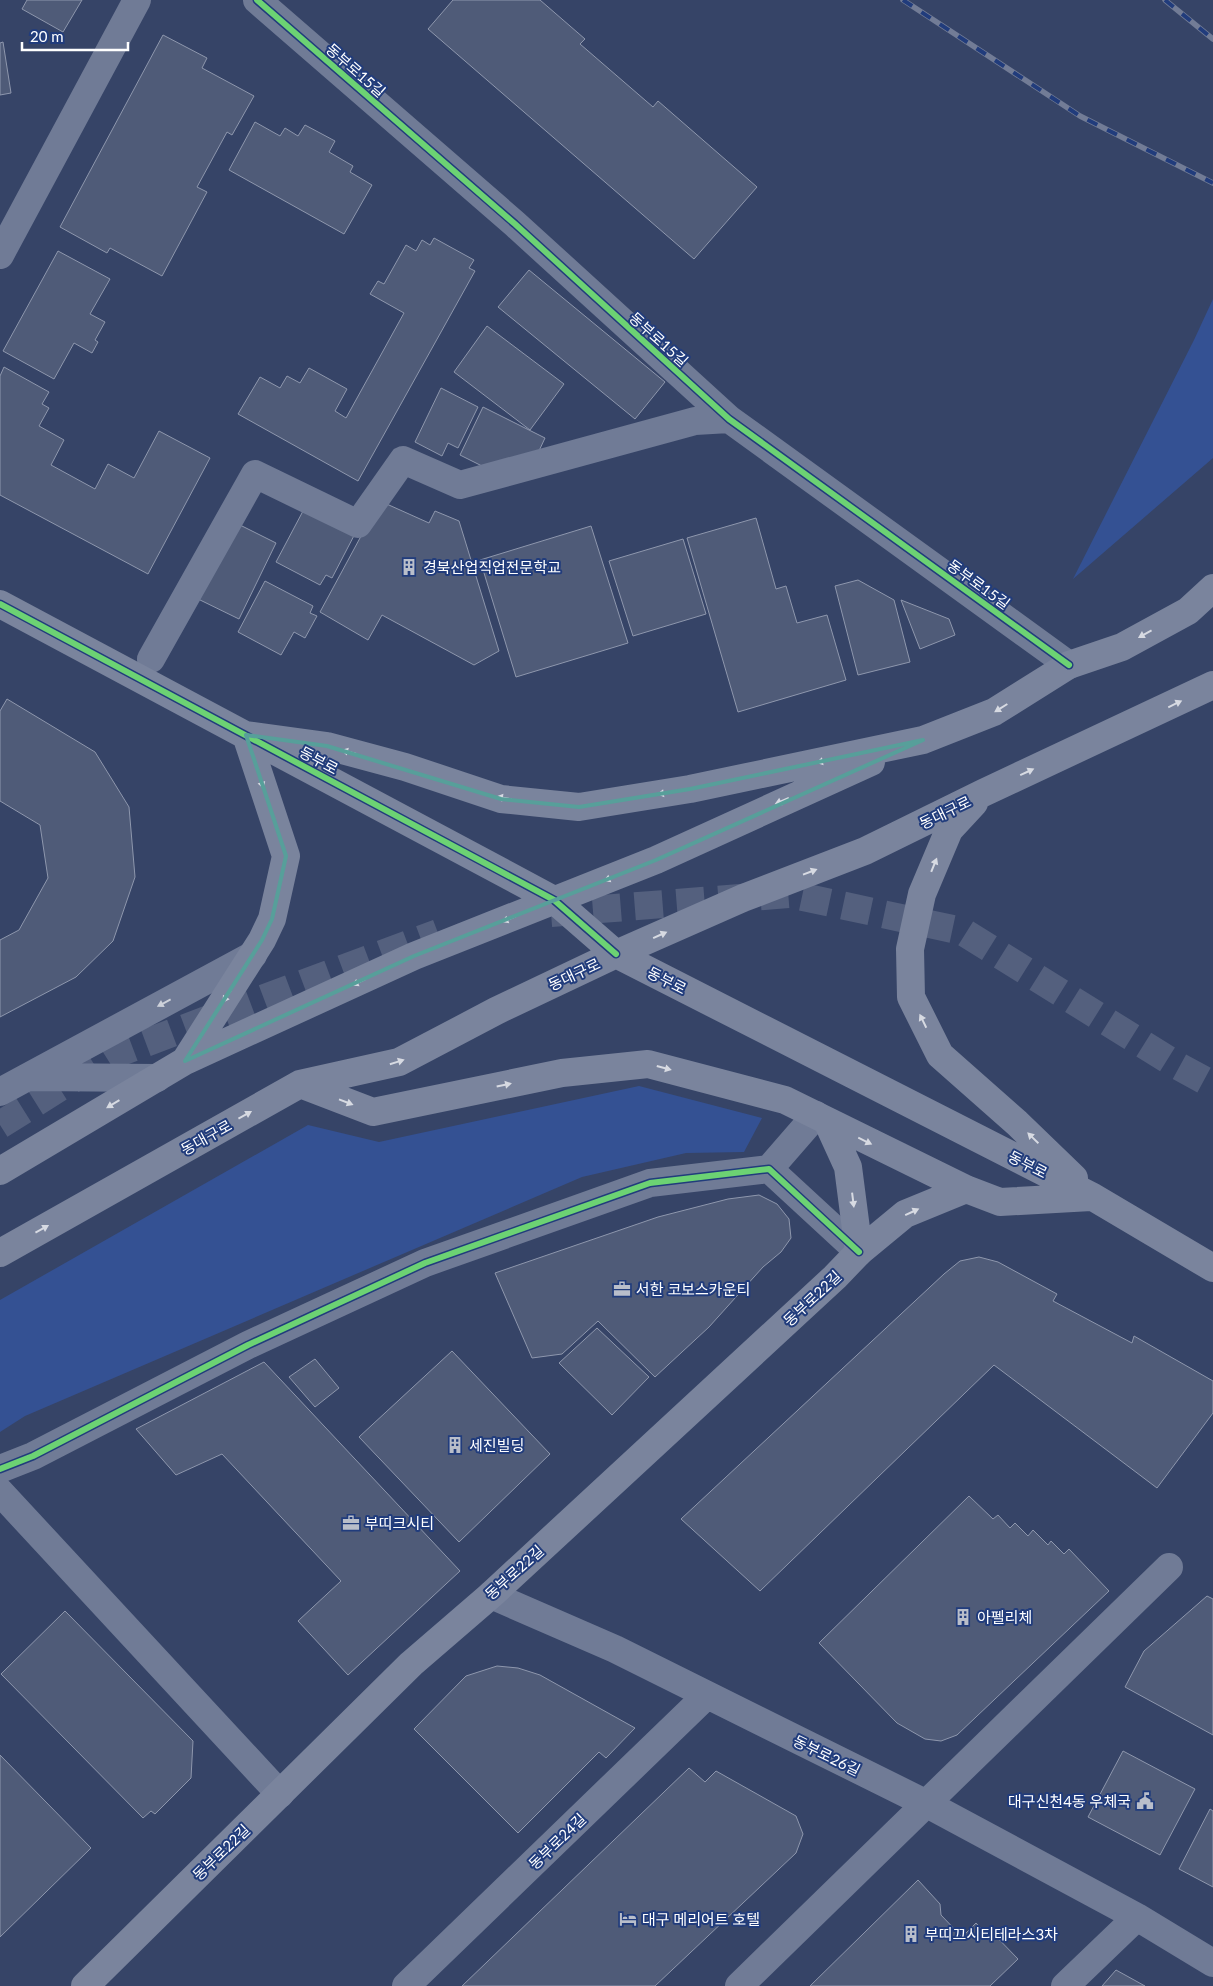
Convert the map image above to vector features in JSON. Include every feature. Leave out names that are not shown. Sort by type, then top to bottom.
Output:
[{"type":"main road","points":[[0,1171],[185,1061],[414,956],[656,860],[923,740],[994,712],[1069,666],[1122,647],[1188,611],[1213,588]]},
{"type":"main road","name":"동부로","points":[[0,604],[554,900],[616,954],[1093,1197],[1213,1268]]},
{"type":"main road","name":"동대구로","points":[[0,1253],[300,1084],[400,1062],[496,1011],[616,954],[743,898],[865,851],[983,793],[1213,685]]},
{"type":"main road","points":[[185,1061],[253,955],[272,919],[286,856],[246,735],[327,746],[405,767],[500,798],[579,807],[690,789],[923,740]]},
{"type":"main road","points":[[983,793],[949,830],[922,894],[910,949],[912,996],[940,1055],[1017,1123],[1093,1197]]},
{"type":"main road","points":[[300,1084],[373,1112],[562,1074],[648,1064],[786,1100],[966,1189],[1000,1202],[1093,1197]]},
{"type":"main road","points":[[821,1118],[848,1166],[859,1252]]},
{"type":"main road","name":"동부로22길","points":[[85,1986],[411,1664],[490,1594],[835,1277],[859,1252],[905,1214],[966,1189]]},
{"type":"street","points":[[0,255],[137,0]]},
{"type":"street","name":"동부로15길","points":[[257,0],[515,224],[729,419],[1069,666]]},
{"type":"street","points":[[151,659],[255,474],[358,524],[403,460],[460,485],[695,421],[729,419]]},
{"type":"street","points":[[1188,611],[1213,596]]},
{"type":"street","points":[[0,1092],[253,955]]},
{"type":"street","points":[[26,1077],[157,1078]]},
{"type":"street","points":[[0,1469],[33,1456],[248,1345],[425,1263],[650,1183],[769,1169],[821,1118]]},
{"type":"street","points":[[769,1169],[859,1252]]},
{"type":"street","points":[[0,1492],[280,1794]]},
{"type":"street","points":[[739,1986],[928,1804],[1169,1567]]},
{"type":"street","name":"동부로26길","points":[[490,1594],[615,1649],[928,1804],[1138,1917],[1213,1963]]},
{"type":"street","name":"동부로24길","points":[[406,1986],[708,1696]]},
{"type":"street","points":[[1065,1986],[1138,1917]]},
{"type":"highlighted area","points":[[246,735],[327,746],[501,799],[579,807],[690,789],[923,740],[656,860],[414,956],[185,1061],[262,940],[272,919],[286,856]]},
{"type":"shaded area","points":[[1213,299],[1213,458],[1073,579],[1194,340]]},
{"type":"shaded area","points":[[639,1086],[762,1118],[744,1152],[686,1153],[582,1177],[25,1416],[0,1432],[0,1300],[308,1125],[379,1142]]},
{"type":"building","points":[[27,0],[82,0],[63,32],[22,9]]},
{"type":"building","points":[[453,0],[540,0],[585,39],[580,44],[653,107],[658,101],[757,187],[694,259],[428,29]]},
{"type":"building","points":[[163,35],[207,58],[202,68],[254,96],[232,135],[227,132],[197,187],[207,192],[162,276],[110,248],[107,253],[60,227]]},
{"type":"building","points":[[3,42],[11,93],[0,95],[0,43]]},
{"type":"building","points":[[255,122],[280,136],[285,128],[298,136],[305,125],[335,141],[329,152],[353,166],[350,172],[372,185],[344,234],[229,170]]},
{"type":"building","points":[[434,238],[474,260],[469,268],[475,271],[358,481],[238,414],[260,377],[280,388],[287,376],[300,383],[309,368],[347,389],[335,411],[346,418],[404,313],[370,294],[378,281],[384,284],[406,245],[416,251],[422,240],[430,245]]},
{"type":"building","points":[[58,251],[110,279],[90,314],[105,322],[95,340],[98,342],[92,353],[74,343],[54,379],[3,351]]},
{"type":"building","points":[[529,270],[665,382],[635,419],[498,307]]},
{"type":"building","points":[[487,326],[564,384],[530,430],[454,372]]},
{"type":"building","points":[[4,367],[49,392],[42,404],[49,408],[39,426],[64,440],[51,465],[95,489],[108,464],[134,478],[159,431],[210,458],[148,574],[0,495],[0,376]]},
{"type":"building","points":[[441,388],[478,407],[458,448],[448,443],[442,456],[415,442]]},
{"type":"building","points":[[483,407],[545,438],[538,453],[486,468],[460,455]]},
{"type":"building","name":"경북산업직업전문학교","points":[[380,501],[429,523],[435,511],[459,521],[499,651],[474,665],[382,615],[368,640],[320,612]]},
{"type":"building","points":[[303,511],[359,526],[332,578],[326,575],[320,585],[276,562]]},
{"type":"building","points":[[756,518],[776,589],[786,586],[797,623],[827,615],[846,680],[738,712],[687,538]]},
{"type":"building","points":[[234,522],[276,543],[239,619],[196,598]]},
{"type":"building","points":[[591,526],[628,643],[516,677],[480,560]]},
{"type":"building","points":[[683,539],[706,614],[633,636],[609,561]]},
{"type":"building","points":[[858,580],[894,600],[910,662],[858,675],[835,586]]},
{"type":"building","points":[[265,581],[313,606],[310,613],[317,616],[305,638],[294,632],[281,655],[238,632]]},
{"type":"building","points":[[901,600],[949,619],[955,635],[920,649]]},
{"type":"building","points":[[7,699],[95,752],[129,807],[135,877],[113,941],[76,977],[0,1017],[0,940],[19,930],[48,878],[40,825],[0,801],[0,711]]},
{"type":"building","name":"서한 코보스카운티","points":[[759,1195],[777,1204],[789,1219],[791,1238],[781,1252],[763,1267],[709,1327],[655,1377],[598,1321],[562,1354],[532,1358],[495,1273],[658,1217],[728,1199]]},
{"type":"building","points":[[979,1257],[998,1262],[1057,1294],[1053,1301],[1132,1343],[1134,1336],[1213,1381],[1213,1413],[1157,1488],[994,1365],[760,1591],[681,1519],[944,1274],[960,1261]]},
{"type":"building","points":[[597,1328],[649,1377],[612,1415],[559,1363]]},
{"type":"building","name":"세진빌딩","points":[[452,1351],[550,1454],[459,1542],[359,1437]]},
{"type":"building","points":[[315,1359],[339,1388],[315,1407],[289,1377]]},
{"type":"building","name":"부띠크시티","points":[[264,1362],[460,1571],[348,1675],[298,1621],[341,1581],[222,1454],[176,1475],[136,1429]]},
{"type":"building","name":"아펠리체","points":[[969,1496],[993,1519],[998,1515],[1010,1528],[1015,1523],[1028,1536],[1033,1530],[1048,1545],[1051,1541],[1064,1554],[1069,1549],[1109,1591],[957,1735],[941,1741],[925,1739],[897,1723],[819,1643]]},
{"type":"building","points":[[1207,1596],[1213,1599],[1213,1735],[1125,1687],[1144,1651]]},
{"type":"building","points":[[65,1611],[193,1741],[191,1778],[155,1814],[151,1811],[143,1818],[1,1674]]},
{"type":"building","points":[[497,1666],[518,1668],[540,1675],[635,1728],[606,1758],[599,1752],[518,1833],[414,1729],[466,1676]]},
{"type":"building","points":[[1123,1751],[1195,1789],[1160,1855],[1088,1817]]},
{"type":"building","points":[[0,1755],[91,1848],[0,1937]]},
{"type":"building","name":"대구 메리어트 호텔","points":[[689,1768],[705,1782],[716,1771],[796,1816],[803,1834],[796,1853],[655,1986],[462,1986]]},
{"type":"building","points":[[1210,1809],[1213,1811],[1213,1887],[1179,1869]]},
{"type":"building","name":"부띠끄시티테라스3차","points":[[918,1880],[940,1904],[941,1915],[962,1937],[976,1923],[983,1931],[987,1927],[1018,1959],[990,1986],[810,1986]]},
{"type":"building","points":[[1116,1970],[1145,1986],[1102,1986]]},
{"type":"tunnel","points":[[551,913],[789,894],[962,931],[1178,1066],[1213,1085]]},
{"type":"tunnel","points":[[0,1125],[108,1057],[438,933]]},
{"type":"railway","points":[[903,0],[1080,116],[1213,183]]},
{"type":"railway","points":[[1165,0],[1213,39]]},
{"type":"cycle path","points":[[257,0],[515,224],[729,419],[1069,665]]},
{"type":"cycle path","points":[[0,604],[554,900],[616,954]]},
{"type":"cycle path","points":[[0,1469],[33,1456],[248,1345],[425,1263],[650,1183],[769,1169],[859,1252]]},
{"type":"place","name":"경북산업직업전문학교","points":[[409,567]]},
{"type":"place","name":"서한 코보스카운티","points":[[622,1289]]},
{"type":"place","name":"세진빌딩","points":[[455,1445]]},
{"type":"place","name":"부띠크시티","points":[[351,1523]]},
{"type":"place","name":"아펠리체","points":[[963,1617]]},
{"type":"place","name":"대구신천4동 우체국","points":[[1145,1801]]},
{"type":"place","name":"대구 메리어트 호텔","points":[[628,1919]]},
{"type":"place","name":"부띠끄시티테라스3차","points":[[911,1934]]}]
